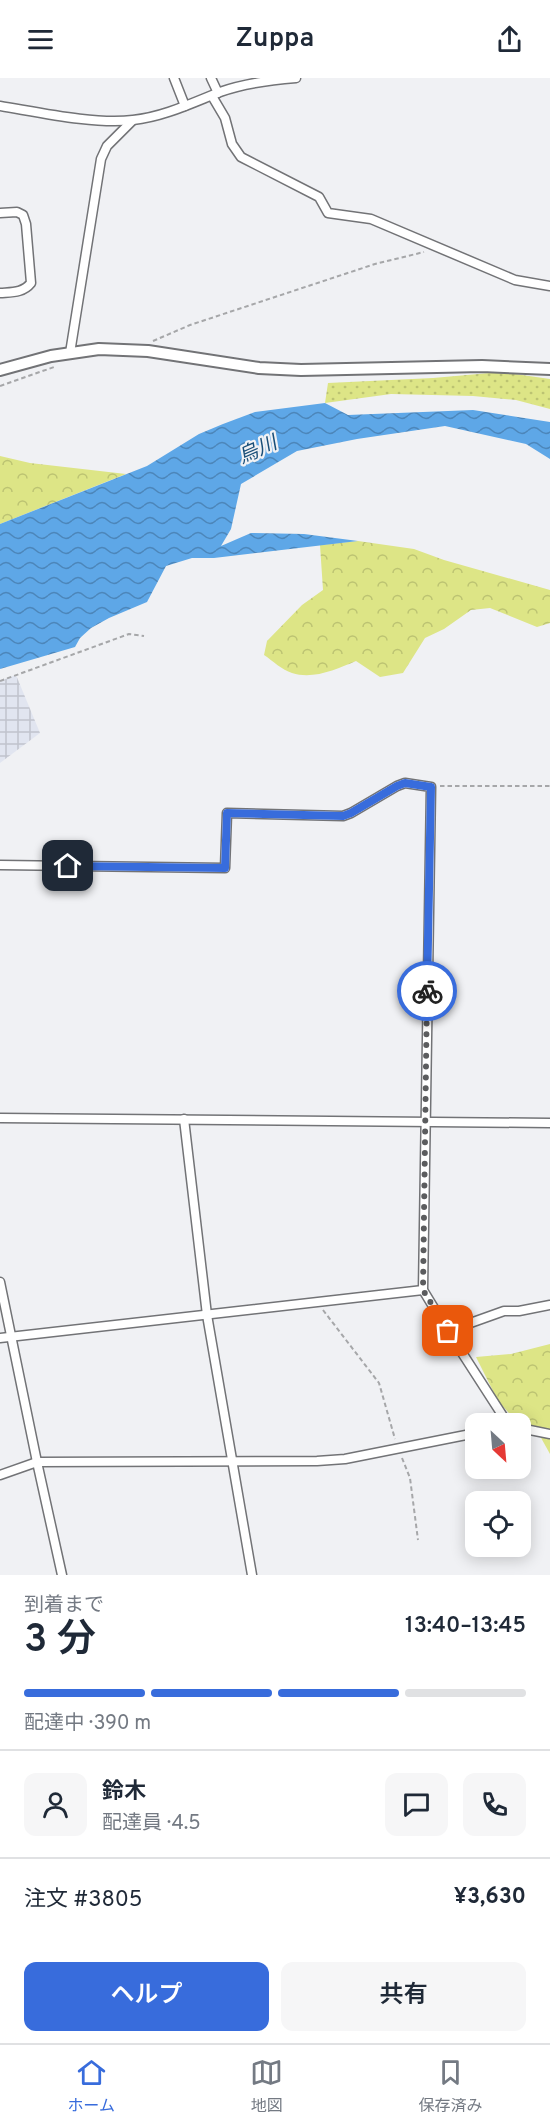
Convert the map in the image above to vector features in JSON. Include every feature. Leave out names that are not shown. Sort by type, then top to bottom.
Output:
[{"type":"street","points":[[174,78],[185,106]]},
{"type":"street","points":[[211,78],[232,144],[241,157],[320,197],[328,213],[371,219],[514,280],[550,286]]},
{"type":"street","points":[[228,90],[230,78]]},
{"type":"street","points":[[0,106],[67,116],[132,121],[185,106],[253,82],[296,78]]},
{"type":"street","points":[[70,353],[101,159],[107,146],[132,121]]},
{"type":"street","points":[[0,213],[17,212],[23,215],[26,224],[31,283],[27,289],[0,293]]},
{"type":"street","points":[[0,370],[51,356],[99,349],[147,351],[259,368],[301,370],[503,366],[550,369]]},
{"type":"street","points":[[0,865],[225,868],[227,813],[343,816],[405,783],[431,787],[423,1290],[501,1413]]},
{"type":"street","points":[[0,1118],[550,1123]]},
{"type":"street","points":[[184,1119],[207,1316],[252,1575]]},
{"type":"street","points":[[0,1282],[62,1575]]},
{"type":"street","points":[[0,1338],[423,1290]]},
{"type":"street","points":[[448,1331],[504,1311],[519,1311],[550,1305]]},
{"type":"street","points":[[531,1430],[550,1434]]},
{"type":"street","points":[[0,1475],[37,1462],[345,1459],[465,1435]]},
{"type":"path","points":[[152,342],[190,325],[375,264],[427,251],[434,246]]},
{"type":"path","points":[[0,386],[56,366]]},
{"type":"path","points":[[0,681],[129,634],[144,636]]},
{"type":"path","points":[[431,787],[550,786]]},
{"type":"path","points":[[317,1302],[379,1383],[398,1449],[410,1478],[418,1540]]},
{"type":"shaded area","points":[[16,675],[40,733],[0,763],[0,681]]},
{"type":"green space","points":[[501,372],[550,379],[550,409],[516,400],[473,396],[391,394],[325,403],[328,383]]},
{"type":"green space","points":[[0,456],[30,463],[126,474],[0,524]]},
{"type":"green space","points":[[358,541],[414,549],[444,560],[550,590],[550,623],[537,627],[490,608],[471,610],[444,629],[425,638],[403,673],[380,677],[356,661],[316,674],[300,675],[285,670],[264,655],[267,641],[302,605],[323,590],[320,545]]},
{"type":"green space","points":[[550,1344],[550,1454],[540,1436],[531,1430],[531,1413],[509,1413],[498,1401],[476,1357],[511,1354]]},
{"type":"water","name":"烏川","points":[[325,403],[348,415],[473,410],[550,422],[550,459],[526,444],[445,426],[357,439],[297,451],[241,484],[231,529],[221,546],[251,533],[304,534],[358,541],[214,558],[192,558],[166,566],[147,602],[91,628],[80,638],[75,647],[0,669],[0,524],[147,466],[199,434],[255,412]]},
{"type":"way so far","points":[[427,991],[423,1290],[448,1331]]},
{"type":"route","points":[[68,866],[225,868],[227,813],[343,816],[405,783],[431,787],[427,991]]}]
